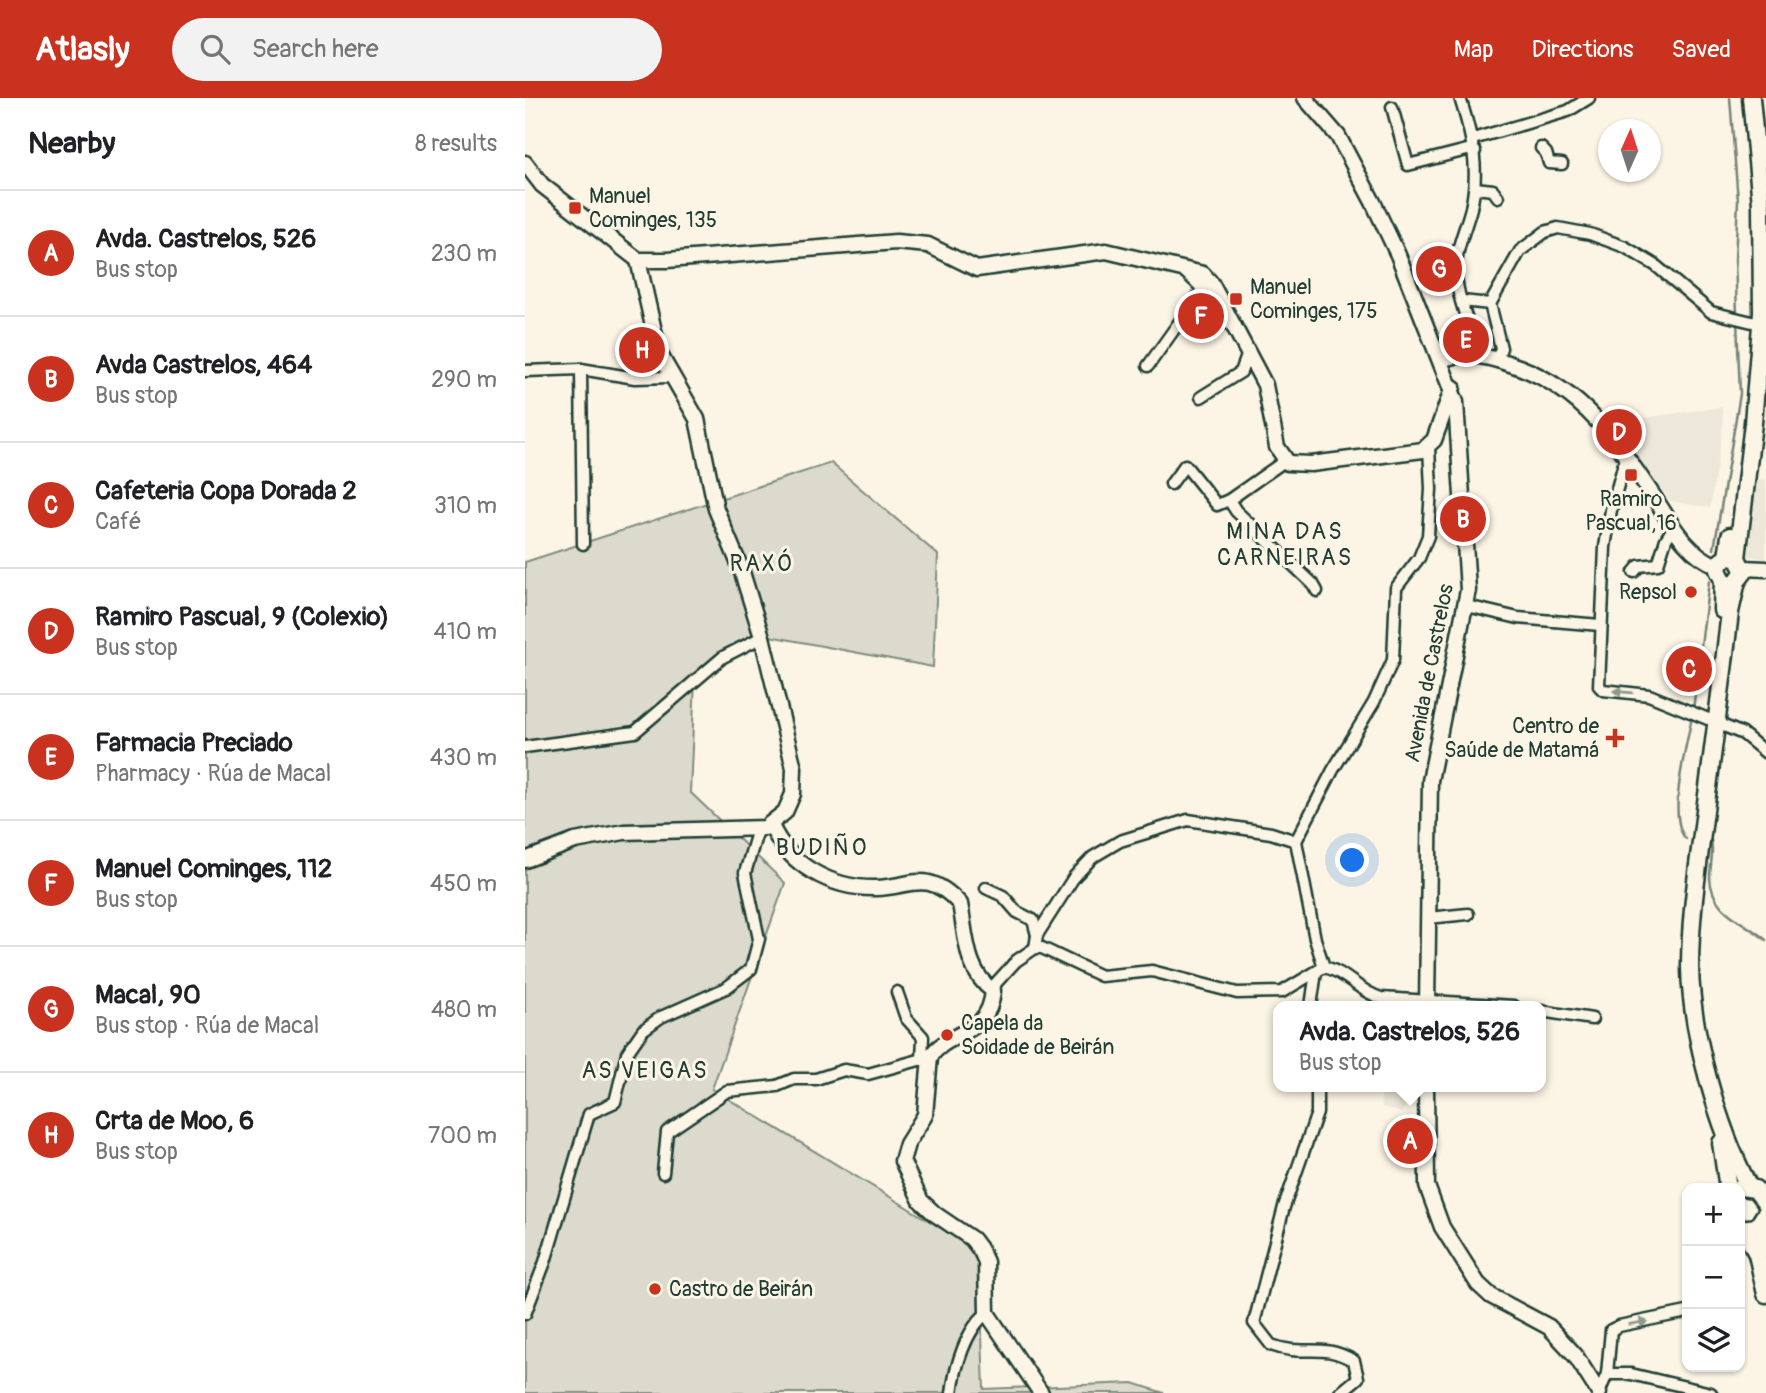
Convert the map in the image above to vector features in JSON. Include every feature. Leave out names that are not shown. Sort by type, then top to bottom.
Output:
[{"type":"main road","points":[[1742,98],[1752,205],[1756,322]]},
{"type":"main road","points":[[1727,1183],[1724,1155],[1689,1034],[1682,968],[1683,928],[1708,719],[1731,568],[1756,322],[1761,204],[1751,98]]},
{"type":"main road","points":[[1708,719],[1690,968],[1697,1033],[1703,1060],[1742,1183]]},
{"type":"main road","points":[[1745,1189],[1760,1193],[1766,1203]]},
{"type":"main road","points":[[1745,1228],[1764,1218],[1766,1248]]},
{"type":"main road","points":[[1745,1234],[1757,1254],[1766,1294]]},
{"type":"street","name":"Avenida de Castrelos","points":[[1305,98],[1338,136],[1359,173],[1398,255],[1453,387],[1463,482],[1467,606],[1431,772],[1427,1001]]},
{"type":"street","points":[[1460,98],[1475,151],[1475,188],[1455,269],[1476,354]]},
{"type":"street","points":[[1473,139],[1568,111],[1588,98]]},
{"type":"street","points":[[1392,107],[1408,164],[1412,166],[1454,152],[1475,151]]},
{"type":"street","points":[[1541,148],[1549,163],[1562,164]]},
{"type":"street","points":[[525,163],[542,185],[638,260],[650,326],[659,353],[697,419],[716,509],[741,569],[762,637],[794,768],[790,804],[765,827],[745,873],[759,939],[751,969],[726,988],[661,1017],[631,1045],[615,1102],[589,1115],[545,1262],[525,1314]]},
{"type":"street","points":[[1475,188],[1493,190],[1498,197]]},
{"type":"street","points":[[1497,359],[1501,348],[1490,304],[1520,251],[1545,232],[1558,228],[1590,234],[1625,247],[1655,265],[1711,312],[1756,322]]},
{"type":"street","points":[[638,260],[913,242],[942,250],[977,269],[1097,250],[1186,268],[1203,274],[1211,283],[1248,353],[1266,389],[1277,447],[1286,460],[1296,464],[1311,464],[1429,447]]},
{"type":"street","points":[[913,242],[913,246],[925,253]]},
{"type":"street","points":[[1148,366],[1203,289],[1186,273],[1186,268]]},
{"type":"street","points":[[1462,301],[1490,304]]},
{"type":"street","points":[[1201,397],[1241,372],[1248,353]]},
{"type":"street","points":[[1442,359],[1476,354],[1497,359],[1540,375],[1564,389],[1595,417],[1694,551],[1731,568],[1766,569]]},
{"type":"street","points":[[525,371],[581,369],[635,378],[671,377]]},
{"type":"street","points":[[581,369],[583,544]]},
{"type":"street","points":[[1312,1001],[1320,969],[1296,841],[1333,769],[1374,702],[1393,660],[1396,588],[1419,558],[1429,536],[1429,447],[1453,387]]},
{"type":"street","points":[[1626,456],[1611,510],[1600,625],[1600,688],[1649,695],[1743,734],[1766,753]]},
{"type":"street","points":[[1171,484],[1185,465],[1217,505],[1229,500],[1286,460]]},
{"type":"street","points":[[1229,500],[1235,511],[1313,584],[1317,591]]},
{"type":"street","points":[[1634,572],[1639,566],[1658,564],[1666,539],[1674,527]]},
{"type":"street","points":[[1467,606],[1518,618],[1600,625]]},
{"type":"street","points":[[525,747],[635,732],[723,657],[762,637]]},
{"type":"street","points":[[1037,935],[1074,877],[1093,857],[1120,841],[1188,820],[1271,833],[1296,841]]},
{"type":"street","points":[[525,860],[575,841],[624,832],[765,827],[796,862],[815,873],[871,888],[922,881],[957,900],[972,962],[982,981],[993,991]]},
{"type":"street","points":[[986,888],[1003,896],[1017,912],[1033,920],[1037,935],[1035,948]]},
{"type":"street","points":[[1428,918],[1445,919],[1468,914]]},
{"type":"street","points":[[663,1173],[667,1132],[727,1091],[776,1086],[794,1079],[816,1079],[844,1070],[868,1074],[926,1059],[939,1048],[975,1027],[986,1015],[996,983],[1016,961],[1035,948],[1042,948],[1101,976],[1152,971],[1237,993],[1282,992],[1320,969],[1331,968],[1373,995],[1406,1001]]},
{"type":"street","points":[[897,992],[907,1017],[923,1037],[926,1059],[925,1115],[902,1153],[902,1161],[921,1200],[972,1239],[981,1251],[986,1262],[987,1313],[1032,1374],[1041,1393]]},
{"type":"street","points":[[1546,1012],[1592,1019]]},
{"type":"street","points":[[1317,1092],[1317,1113],[1284,1207],[1254,1323],[1271,1345],[1290,1351],[1331,1350],[1354,1362],[1359,1378],[1340,1393]]},
{"type":"street","points":[[1426,1092],[1427,1186],[1441,1227],[1478,1284],[1491,1296],[1549,1327],[1575,1355],[1599,1393]]},
{"type":"street","points":[[952,1393],[958,1363],[972,1329],[987,1313]]},
{"type":"street","points":[[1599,1393],[1607,1374],[1608,1340],[1615,1327],[1682,1313]]},
{"type":"street","points":[[1607,1374],[1631,1374],[1711,1393]]},
{"type":"shaded area","points":[[1722,407],[1723,427],[1710,508],[1670,501],[1614,422]]},
{"type":"shaded area","points":[[831,463],[938,555],[933,667],[759,634],[695,680],[690,792],[785,883],[712,1089],[979,1251],[984,1389],[1133,1383],[1164,1393],[525,1393],[525,562]]},
{"type":"shaded area","points":[[1756,479],[1766,480],[1766,559],[1743,555]]},
{"type":"shaded area","points":[[1380,1092],[1419,1092],[1419,1098],[1405,1107],[1402,1113],[1382,1107]]},
{"type":"waterway","points":[[1730,98],[1738,201],[1735,259],[1737,314]]},
{"type":"waterway","points":[[1714,549],[1740,394],[1737,321]]},
{"type":"waterway","points":[[1693,710],[1709,581]]},
{"type":"waterway","points":[[1686,839],[1680,829],[1678,798],[1692,716]]},
{"type":"waterway","points":[[1711,840],[1710,878],[1716,900],[1730,915],[1766,940]]},
{"type":"place","name":"Manuel Cominges, 135","points":[[575,208]]},
{"type":"place","name":"Macal, 90","points":[[1439,269]]},
{"type":"place","name":"Manuel Cominges, 175","points":[[1236,299]]},
{"type":"place","name":"Manuel Cominges, 112","points":[[1201,316]]},
{"type":"place","name":"Farmacia Preciado","points":[[1466,340]]},
{"type":"place","name":"Crta de Moo, 6","points":[[642,350]]},
{"type":"place","name":"Ramiro Pascual, 9 (Colexio)","points":[[1619,432]]},
{"type":"place","name":"Ramiro Pascual,16","points":[[1631,475]]},
{"type":"place","name":"Avda Castrelos, 464","points":[[1463,519]]},
{"type":"place","name":"Repsol","points":[[1691,592]]},
{"type":"place","name":"Cafeteria Copa Dorada 2","points":[[1689,669]]},
{"type":"place","name":"Centro de Saúde de Matamá","points":[[1615,738]]},
{"type":"place","name":"Capela da Soidade de Beirán","points":[[947,1035]]},
{"type":"place","name":"Avda. Castrelos, 526","points":[[1410,1141]]},
{"type":"place","name":"Castro de Beirán","points":[[655,1289]]},
{"type":"district","name":"MINA DAS CARNEIRAS","points":[[1285,544]]},
{"type":"district","name":"RAXÓ","points":[[762,563]]},
{"type":"district","name":"BUDIÑO","points":[[822,847]]},
{"type":"district","name":"AS VEIGAS","points":[[645,1070]]}]
